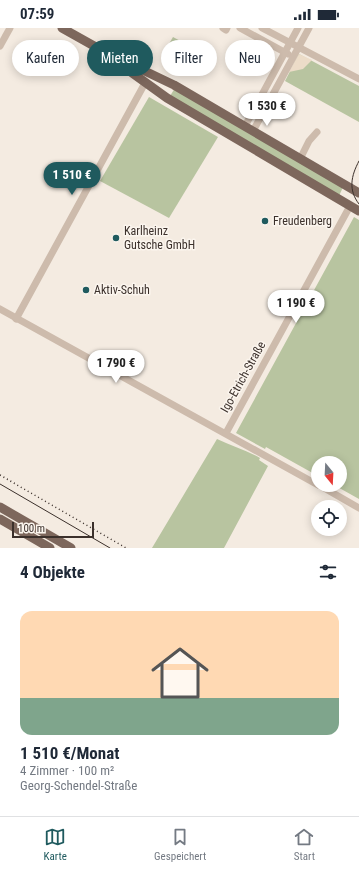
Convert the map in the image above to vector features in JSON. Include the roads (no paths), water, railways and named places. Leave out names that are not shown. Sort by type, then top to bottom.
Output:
[{"type":"main road","points":[[62,28],[87,43]]},
{"type":"main road","points":[[153,74],[359,193],[350,206]]},
{"type":"main road","points":[[135,76],[167,98],[359,211]]},
{"type":"main road","points":[[144,83],[149,76]]},
{"type":"main road","points":[[0,507],[71,548]]},
{"type":"main road","points":[[0,519],[50,548]]},
{"type":"street","points":[[0,46],[10,28]]},
{"type":"street","points":[[223,28],[226,30],[227,28]]},
{"type":"street","points":[[240,28],[293,56]]},
{"type":"street","points":[[262,28],[359,79]]},
{"type":"street","points":[[249,129],[285,52],[298,28]]},
{"type":"street","points":[[249,129],[309,28]]},
{"type":"street","points":[[16,318],[144,83]]},
{"type":"street","points":[[300,159],[316,132]]},
{"type":"street","name":"Igo-Etrich-Straße","points":[[226,433],[350,206]]},
{"type":"street","points":[[0,309],[311,481]]},
{"type":"street","points":[[330,492],[359,508]]},
{"type":"tram line","points":[[359,161],[354,172],[352,183],[353,193],[359,204]]},
{"type":"tram line","points":[[0,484],[110,548]]},
{"type":"railway","points":[[0,475],[126,548]]},
{"type":"place","name":"Freudenberg","points":[[265,221]]},
{"type":"place","name":"Karlheinz Gutsche GmbH","points":[[116,238]]},
{"type":"place","name":"Aktiv-Schuh","points":[[86,290]]}]
